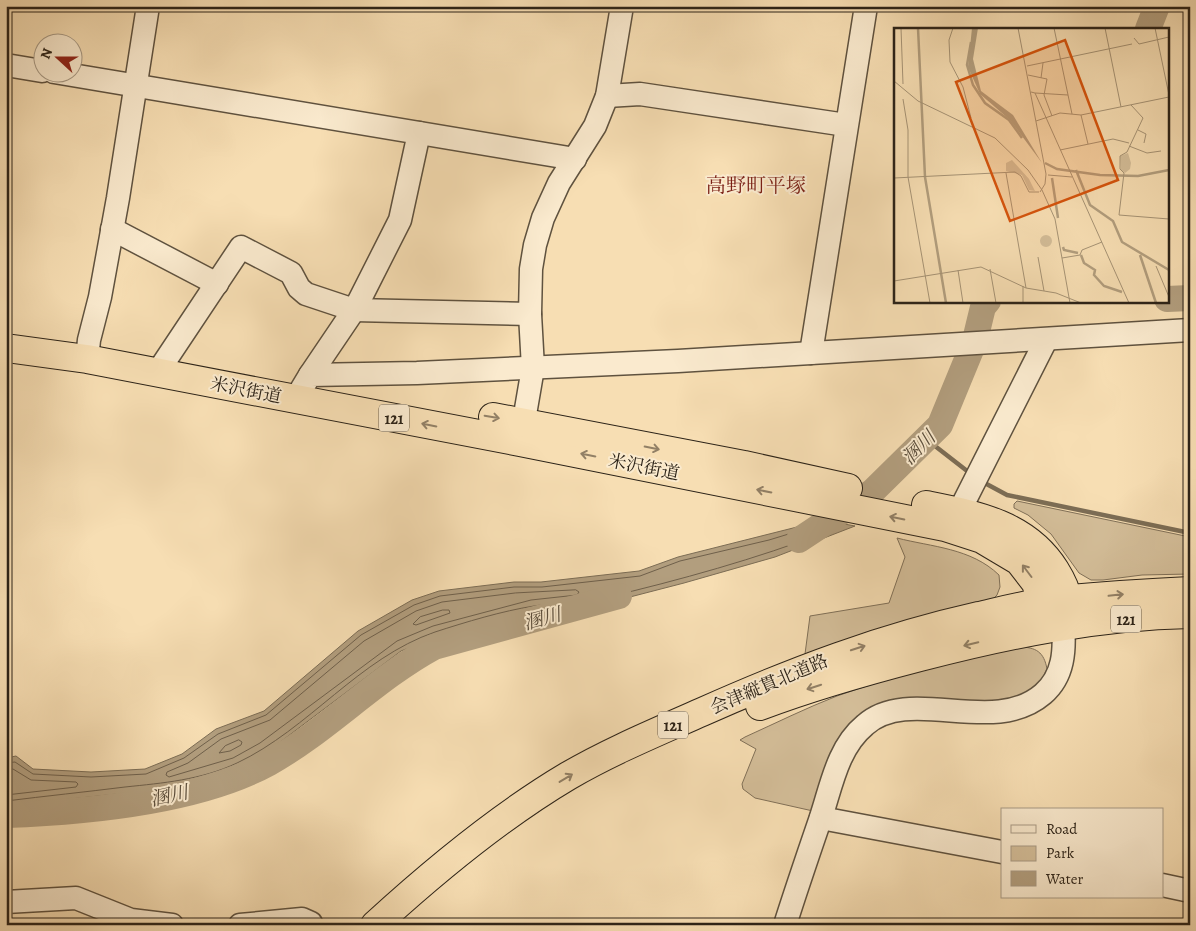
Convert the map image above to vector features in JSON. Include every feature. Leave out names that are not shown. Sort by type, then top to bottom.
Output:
[{"type":"highway","name":"米沢街道","points":[[6,348],[87,359],[184,378],[302,388],[814,491],[952,516],[982,539],[1019,561],[1058,609]]},
{"type":"highway","name":"121","points":[[1016,621],[1058,609],[1142,593],[1190,592]]},
{"type":"highway","name":"121","points":[[1058,609],[1190,614]]},
{"type":"highway","name":"会津縦貫北道路","points":[[374,925],[440,868],[532,800],[567,777],[634,742],[723,702],[852,650],[929,628],[1016,621]]},
{"type":"highway","name":"会津縦貫北道路","points":[[392,925],[448,879],[540,815],[599,780],[673,743],[760,706],[841,678],[960,646],[1016,621]]},
{"type":"street","points":[[87,359],[89,340],[112,229],[148,6]]},
{"type":"street","points":[[522,432],[533,368],[530,314],[531,269],[542,218],[559,183],[595,126],[606,96],[622,6]]},
{"type":"street","points":[[811,353],[866,6]]},
{"type":"street","points":[[6,64],[32,69]]},
{"type":"street","points":[[82,77],[574,158]]},
{"type":"street","points":[[606,96],[640,94],[846,125]]},
{"type":"street","points":[[302,388],[354,310],[400,220],[419,133]]},
{"type":"street","points":[[112,229],[217,284]]},
{"type":"street","points":[[157,373],[241,247],[291,273],[299,288],[306,294],[354,310],[530,314]]},
{"type":"street","points":[[302,388],[533,368],[938,344],[1013,342],[1190,330]]},
{"type":"street","points":[[952,516],[1046,340]]},
{"type":"street","points":[[785,925],[845,751],[857,732],[871,720],[888,712],[905,710],[1003,712],[1029,704],[1051,687],[1061,667],[1064,654],[1058,609]]},
{"type":"street","points":[[821,818],[1001,852]]},
{"type":"street","points":[[1164,885],[1190,890]]},
{"type":"street","points":[[6,902],[76,898],[131,920],[172,925]]},
{"type":"street","points":[[240,925],[302,919],[312,923]]},
{"type":"green space","points":[[1017,501],[1190,537],[1190,574],[1142,575],[1091,580],[1079,573],[1051,534],[1028,515],[1014,508],[1014,504]]},
{"type":"green space","points":[[897,538],[951,550],[976,559],[999,575],[1000,587],[997,595],[987,605],[911,620],[805,654],[810,616],[889,603],[905,557]]},
{"type":"green space","points":[[1019,647],[1035,649],[1044,658],[1047,669],[1039,685],[1016,700],[885,707],[813,811],[755,798],[743,789],[742,784],[756,749],[740,740],[745,737],[859,688],[927,669]]},
{"type":"water","points":[[818,519],[855,526],[775,557],[684,583],[603,604],[534,611],[437,637],[401,651],[267,752],[238,768],[193,783],[163,789],[6,806],[6,758],[16,756],[33,769],[91,772],[145,769],[182,754],[216,729],[264,711],[358,631],[412,600],[439,591],[639,571],[678,557],[797,527]]},
{"type":"waterway","points":[[1148,28],[1157,6]]},
{"type":"waterway","name":"溷川","points":[[1168,299],[1190,298]]},
{"type":"waterway","name":"溷川","points":[[799,540],[873,491],[940,425],[975,340],[983,307],[987,302]]},
{"type":"waterway","points":[[926,439],[971,474]]},
{"type":"waterway","points":[[981,481],[1007,495],[1190,533]]},
{"type":"waterway","name":"溷川","points":[[6,815],[106,808],[176,796],[241,776],[291,750],[392,674],[434,647],[619,596]]},
{"type":"district","name":"高野町平塚","points":[[756,185]]}]
